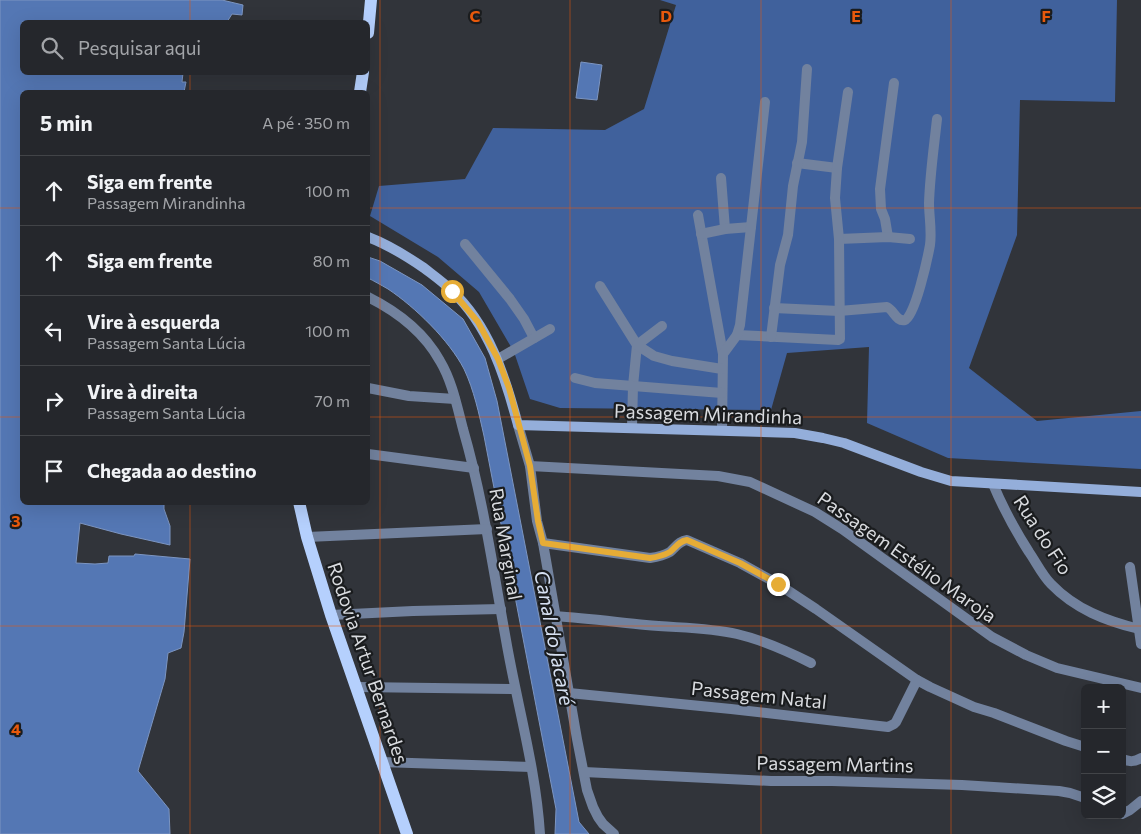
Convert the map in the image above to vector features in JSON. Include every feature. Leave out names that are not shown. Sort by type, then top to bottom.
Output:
[{"type":"main road","points":[[369,20],[371,0]]},
{"type":"main road","points":[[360,90],[363,75]]},
{"type":"main road","name":"Rodovia Artur Bernardes","points":[[300,505],[307,537],[331,615],[407,834]]},
{"type":"street","points":[[771,337],[780,265],[788,236],[793,186],[802,142],[807,68]]},
{"type":"street","points":[[888,237],[880,189],[894,82]]},
{"type":"street","points":[[737,335],[840,339],[839,239],[835,198],[837,168],[848,92]]},
{"type":"street","points":[[723,354],[737,335],[740,325],[765,102]]},
{"type":"street","points":[[774,308],[839,310],[887,307],[891,309],[897,318],[902,320],[910,316],[921,284],[930,243],[929,205],[937,118]]},
{"type":"street","points":[[797,163],[837,168]]},
{"type":"street","points":[[721,178],[725,229]]},
{"type":"street","points":[[698,215],[723,354],[722,430]]},
{"type":"street","points":[[701,234],[751,226]]},
{"type":"street","points":[[839,239],[888,237],[910,239]]},
{"type":"street","points":[[370,238],[396,249],[439,279],[452,291],[478,322],[498,359],[509,388],[530,466],[555,616],[588,790],[593,807],[603,824],[614,834]]},
{"type":"street","points":[[465,244],[510,299],[534,338]]},
{"type":"street","points":[[600,286],[637,345],[654,356],[722,370]]},
{"type":"street","name":"Rua Marginal","points":[[370,298],[403,318],[432,347],[452,386],[474,468],[487,529],[515,689],[531,767],[540,834]]},
{"type":"street","points":[[632,428],[633,386],[637,345],[662,326]]},
{"type":"street","points":[[498,359],[550,329]]},
{"type":"street","points":[[575,378],[595,384],[722,393]]},
{"type":"street","points":[[370,388],[409,396],[455,399]]},
{"type":"street","name":"Passagem Mirandinha","points":[[518,424],[787,433],[844,443],[951,480],[1141,492]]},
{"type":"street","points":[[370,454],[474,468]]},
{"type":"street","name":"Passagem Estélio Maroja","points":[[530,466],[718,476],[750,482],[815,512],[842,529],[992,636],[1026,655],[1056,668],[1141,688]]},
{"type":"street","name":"Rua do Fio","points":[[993,484],[1008,518],[1050,582],[1072,602],[1087,612],[1106,620],[1139,629]]},
{"type":"street","points":[[307,537],[487,529]]},
{"type":"street","points":[[543,543],[650,558],[660,557],[671,551],[680,542],[687,540],[740,563],[778,584],[930,687],[974,707],[1081,746]]},
{"type":"street","points":[[1130,567],[1141,644]]},
{"type":"street","points":[[331,615],[501,609]]},
{"type":"street","points":[[555,616],[607,620],[647,626],[693,628],[736,634],[764,642],[811,663]]},
{"type":"street","name":"Passagem Natal","points":[[569,693],[888,727],[896,722],[917,680]]},
{"type":"street","points":[[357,687],[515,689]]},
{"type":"street","points":[[1126,760],[1135,762],[1141,758]]},
{"type":"street","points":[[381,762],[531,767]]},
{"type":"street","name":"Passagem Martins","points":[[584,772],[772,781],[962,785],[1059,791],[1081,797]]},
{"type":"street","points":[[1126,812],[1141,801]]},
{"type":"shaded area","points":[[0,0],[222,0],[243,5],[242,15],[232,14],[228,20],[20,20],[20,75],[183,75],[182,82],[186,82],[184,90],[20,90],[20,505],[164,505],[170,526],[170,545],[80,523],[76,563],[108,563],[109,556],[134,556],[135,554],[190,559],[181,648],[168,653],[165,679],[138,771],[169,809],[170,834],[0,834]]},
{"type":"shaded area","points":[[660,0],[1117,0],[1115,102],[1020,100],[1017,235],[969,368],[1037,421],[1141,411],[1141,469],[948,458],[867,423],[869,347],[787,353],[771,410],[560,408],[530,399],[514,352],[479,292],[438,257],[370,216],[379,186],[465,179],[493,128],[605,130],[644,109],[676,5]]},
{"type":"shaded area","points":[[581,62],[602,65],[597,100],[576,98]]},
{"type":"shaded area","points":[[370,258],[380,261],[422,285],[463,319],[485,358],[497,401],[579,822],[589,834],[555,834],[556,809],[484,436],[468,377],[458,358],[431,325],[388,289],[370,279]]},
{"type":"route","points":[[452,291],[470,310],[478,322],[498,359],[509,388],[530,466],[543,543],[650,558],[660,557],[671,551],[680,542],[687,540],[740,563],[778,584]]},
{"type":"water label","name":"Canal do Jacaré","points":[[554,638]]}]
